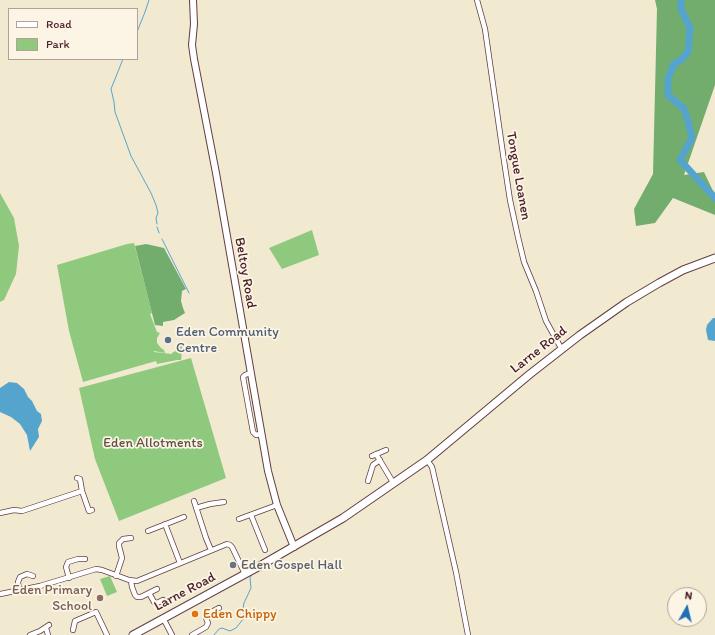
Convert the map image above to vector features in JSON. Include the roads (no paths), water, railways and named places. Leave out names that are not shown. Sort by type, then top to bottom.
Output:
[{"type":"main road","name":"Beltoy Road","points":[[193,0],[194,24],[192,45],[194,59],[216,173],[268,472],[277,505],[294,547]]},
{"type":"main road","name":"Larne Road","points":[[133,635],[294,547],[343,518],[427,460],[561,348],[627,302],[659,283],[683,270],[715,258]]},
{"type":"street","name":"Tongue Loanen","points":[[477,0],[485,29],[510,200],[524,262],[546,321],[561,348]]},
{"type":"street","points":[[386,450],[374,455],[380,460],[394,484]]},
{"type":"street","points":[[368,481],[373,464],[380,460]]},
{"type":"street","points":[[427,460],[432,467],[456,572],[468,635]]},
{"type":"street","points":[[80,478],[82,491],[89,511]]},
{"type":"street","points":[[0,513],[14,510],[22,511],[82,491]]},
{"type":"street","points":[[194,501],[211,550]]},
{"type":"street","points":[[196,508],[224,502]]},
{"type":"street","points":[[239,519],[277,505]]},
{"type":"street","points":[[251,515],[265,550]]},
{"type":"street","points":[[148,531],[184,517]]},
{"type":"street","points":[[165,524],[180,563]]},
{"type":"street","points":[[116,576],[122,558],[119,543],[123,539],[131,538]]},
{"type":"street","points":[[0,594],[40,586],[96,569],[131,581],[139,580],[225,544],[231,543],[245,574]]},
{"type":"street","points":[[69,578],[66,567],[68,562],[78,559],[85,559]]},
{"type":"street","points":[[19,591],[18,582],[20,577],[27,574],[33,576]]},
{"type":"street","points":[[131,581],[136,596],[157,590]]},
{"type":"street","points":[[149,593],[154,602],[157,603],[163,600]]},
{"type":"street","points":[[192,635],[206,627],[208,624],[206,615],[219,608]]},
{"type":"street","points":[[73,630],[75,621],[96,612],[107,635]]},
{"type":"street","points":[[163,618],[172,635]]},
{"type":"street","points":[[30,635],[40,632],[47,626],[48,635]]},
{"type":"water","points":[[713,318],[715,318],[715,341],[708,340],[706,330],[707,325]]},
{"type":"water","points":[[9,382],[17,383],[24,389],[37,411],[41,414],[42,421],[38,429],[39,437],[30,451],[27,435],[20,424],[11,417],[0,412],[0,388]]},
{"type":"waterway","points":[[138,30],[149,0]]},
{"type":"waterway","points":[[681,0],[681,9],[690,28],[688,52],[681,60],[674,64],[668,79],[668,95],[684,109],[692,138],[680,160],[715,198]]},
{"type":"waterway","points":[[123,60],[111,89],[115,112],[131,156],[156,205],[158,213],[156,218],[157,224]]},
{"type":"waterway","points":[[157,227],[159,233]]},
{"type":"waterway","points":[[162,239],[189,293]]},
{"type":"waterway","points":[[214,635],[219,629],[222,628],[230,631],[236,628],[244,618],[243,608],[251,588],[250,578],[252,573]]},
{"type":"place","name":"Eden Community Centre","points":[[168,340]]},
{"type":"place","name":"Eden Gospel Hall","points":[[233,565]]},
{"type":"place","name":"Eden Primary School","points":[[100,598]]},
{"type":"place","name":"Eden Chippy","points":[[195,614]]},
{"type":"park label","name":"Eden Allotments","points":[[153,443]]}]
